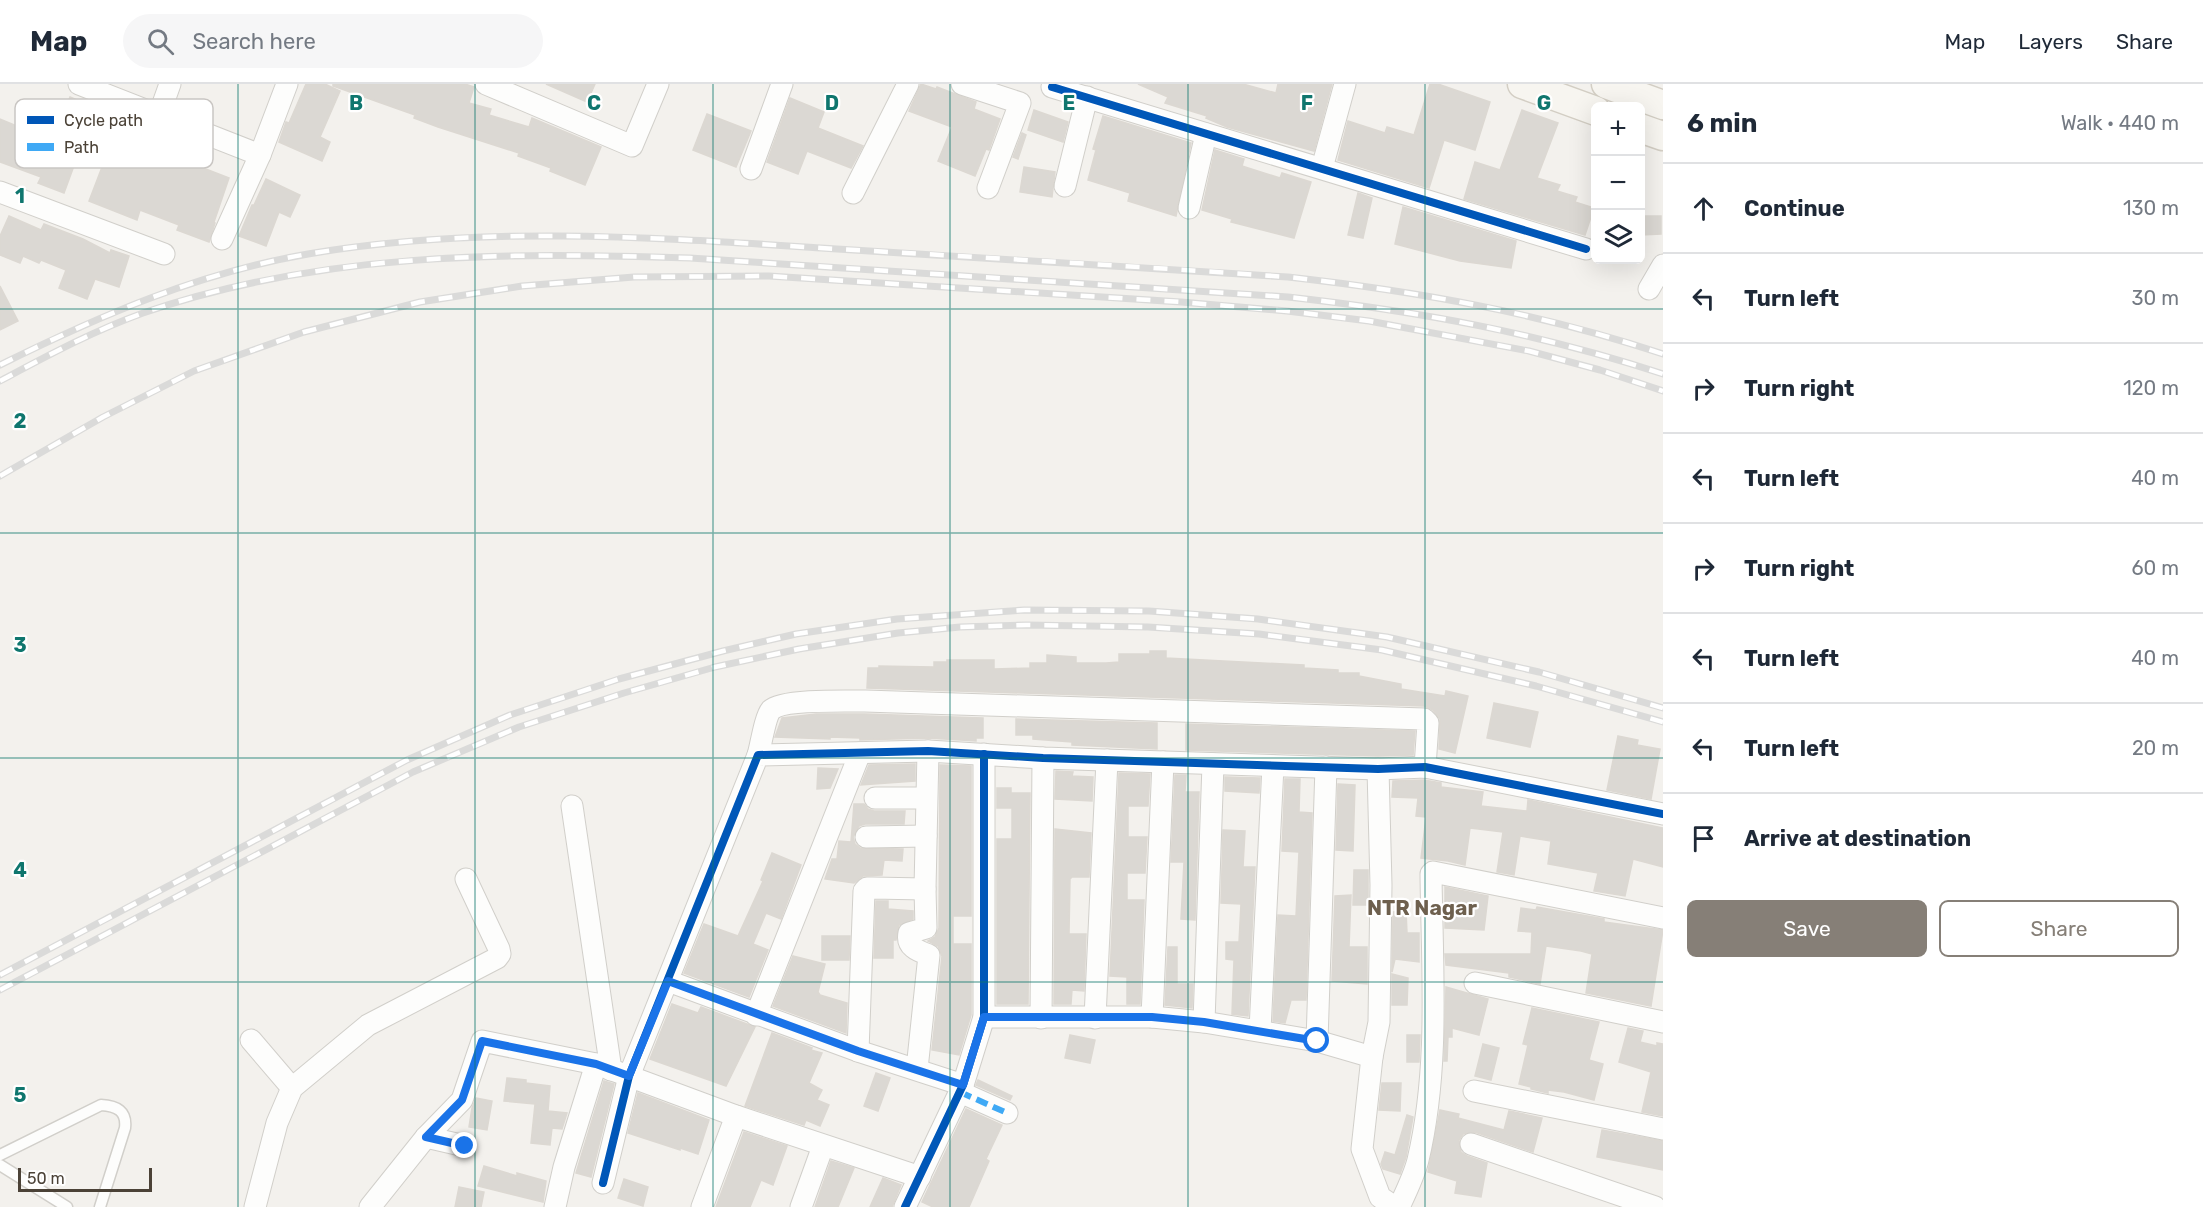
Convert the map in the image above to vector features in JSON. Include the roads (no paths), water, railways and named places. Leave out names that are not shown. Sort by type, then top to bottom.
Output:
[{"type":"main road","points":[[1522,84],[1591,109]]},
{"type":"main road","points":[[1606,84],[1663,105]]},
{"type":"main road","points":[[1645,129],[1663,136]]},
{"type":"street","points":[[79,84],[118,99]]},
{"type":"street","points":[[165,99],[170,84]]},
{"type":"street","points":[[222,239],[260,155],[287,84]]},
{"type":"street","points":[[486,84],[533,93],[632,146],[658,84]]},
{"type":"street","points":[[751,169],[782,84]]},
{"type":"street","points":[[853,193],[908,84]]},
{"type":"street","points":[[962,84],[1020,103],[988,188]]},
{"type":"street","points":[[1322,168],[1345,84]]},
{"type":"street","points":[[1052,87],[1586,249]]},
{"type":"street","points":[[1065,186],[1087,96]]},
{"type":"street","points":[[1189,208],[1206,134]]},
{"type":"street","points":[[213,136],[260,155]]},
{"type":"street","points":[[0,192],[164,254]]},
{"type":"street","points":[[1649,290],[1663,265]]},
{"type":"street","points":[[555,1207],[564,1167],[612,1070],[668,981],[758,755],[770,711],[778,705],[865,701],[1424,719],[1428,723],[1425,767]]},
{"type":"street","points":[[917,1069],[929,955],[914,948],[908,939],[909,933],[926,928],[928,751]]},
{"type":"street","points":[[758,755],[928,751],[1044,758],[1273,766],[1378,769],[1425,767],[1663,814]]},
{"type":"street","points":[[756,1015],[860,753]]},
{"type":"street","points":[[911,1205],[920,1177],[962,1089],[984,1017],[984,754]]},
{"type":"street","points":[[1041,1018],[1044,758]]},
{"type":"street","points":[[1095,1018],[1107,760]]},
{"type":"street","points":[[1152,1017],[1162,762]]},
{"type":"street","points":[[1204,1022],[1214,764]]},
{"type":"street","points":[[1260,1030],[1273,766]]},
{"type":"street","points":[[1317,1041],[1326,767]]},
{"type":"street","points":[[1378,769],[1381,885],[1379,1022],[1372,1057],[1362,1149],[1380,1197],[1397,1207],[1418,1162],[1428,1109],[1432,1018],[1431,874],[1433,872],[1663,918]]},
{"type":"street","points":[[875,798],[926,798]]},
{"type":"street","points":[[572,806],[612,1070],[603,1183]]},
{"type":"street","points":[[866,837],[926,836]]},
{"type":"street","points":[[255,1207],[277,1123],[292,1088],[368,1025],[497,958],[500,954],[466,879]]},
{"type":"street","points":[[858,1051],[864,891],[867,888],[925,889]]},
{"type":"street","points":[[668,981],[756,1015],[917,1069],[1007,1113]]},
{"type":"street","points":[[1475,983],[1663,1022]]},
{"type":"street","points":[[984,1017],[1152,1017],[1204,1022],[1317,1041],[1372,1057]]},
{"type":"street","points":[[251,1040],[292,1088]]},
{"type":"street","points":[[370,1207],[426,1137],[462,1100],[482,1041],[612,1070],[736,1116],[920,1177]]},
{"type":"street","points":[[1474,1091],[1663,1129]]},
{"type":"street","points":[[702,1207],[736,1116]]},
{"type":"street","points":[[426,1137],[465,1146]]},
{"type":"street","points":[[1471,1144],[1655,1207]]},
{"type":"street","points":[[801,1207],[823,1146]]},
{"type":"street","points":[[1366,1207],[1372,1177]]},
{"type":"lane","points":[[0,1155],[101,1105],[114,1106],[124,1113],[125,1128],[100,1207]]},
{"type":"lane","points":[[0,1165],[67,1207]]},
{"type":"railway","points":[[0,365],[112,313],[227,272],[308,254],[372,245],[500,236],[693,240],[1288,277],[1383,289],[1477,305],[1617,339],[1663,354]]},
{"type":"railway","points":[[0,381],[106,328],[143,313],[210,293],[277,278],[345,267],[414,260],[552,255],[690,258],[1288,297],[1384,309],[1477,325],[1616,359],[1663,374]]},
{"type":"railway","points":[[0,476],[103,417],[194,371],[304,332],[420,302],[522,286],[634,277],[769,276],[1181,302],[1287,311],[1369,321],[1529,351],[1600,370],[1663,391]]},
{"type":"railway","points":[[0,975],[407,760],[510,715],[619,679],[796,634],[897,619],[1024,610],[1149,611],[1258,619],[1387,637],[1539,672],[1663,708]]},
{"type":"railway","points":[[0,990],[413,772],[519,727],[715,667],[799,649],[898,633],[960,627],[1026,625],[1148,627],[1259,634],[1382,650],[1536,686],[1663,722]]},
{"type":"district","name":"NTR Nagar","points":[[1422,907]]}]
